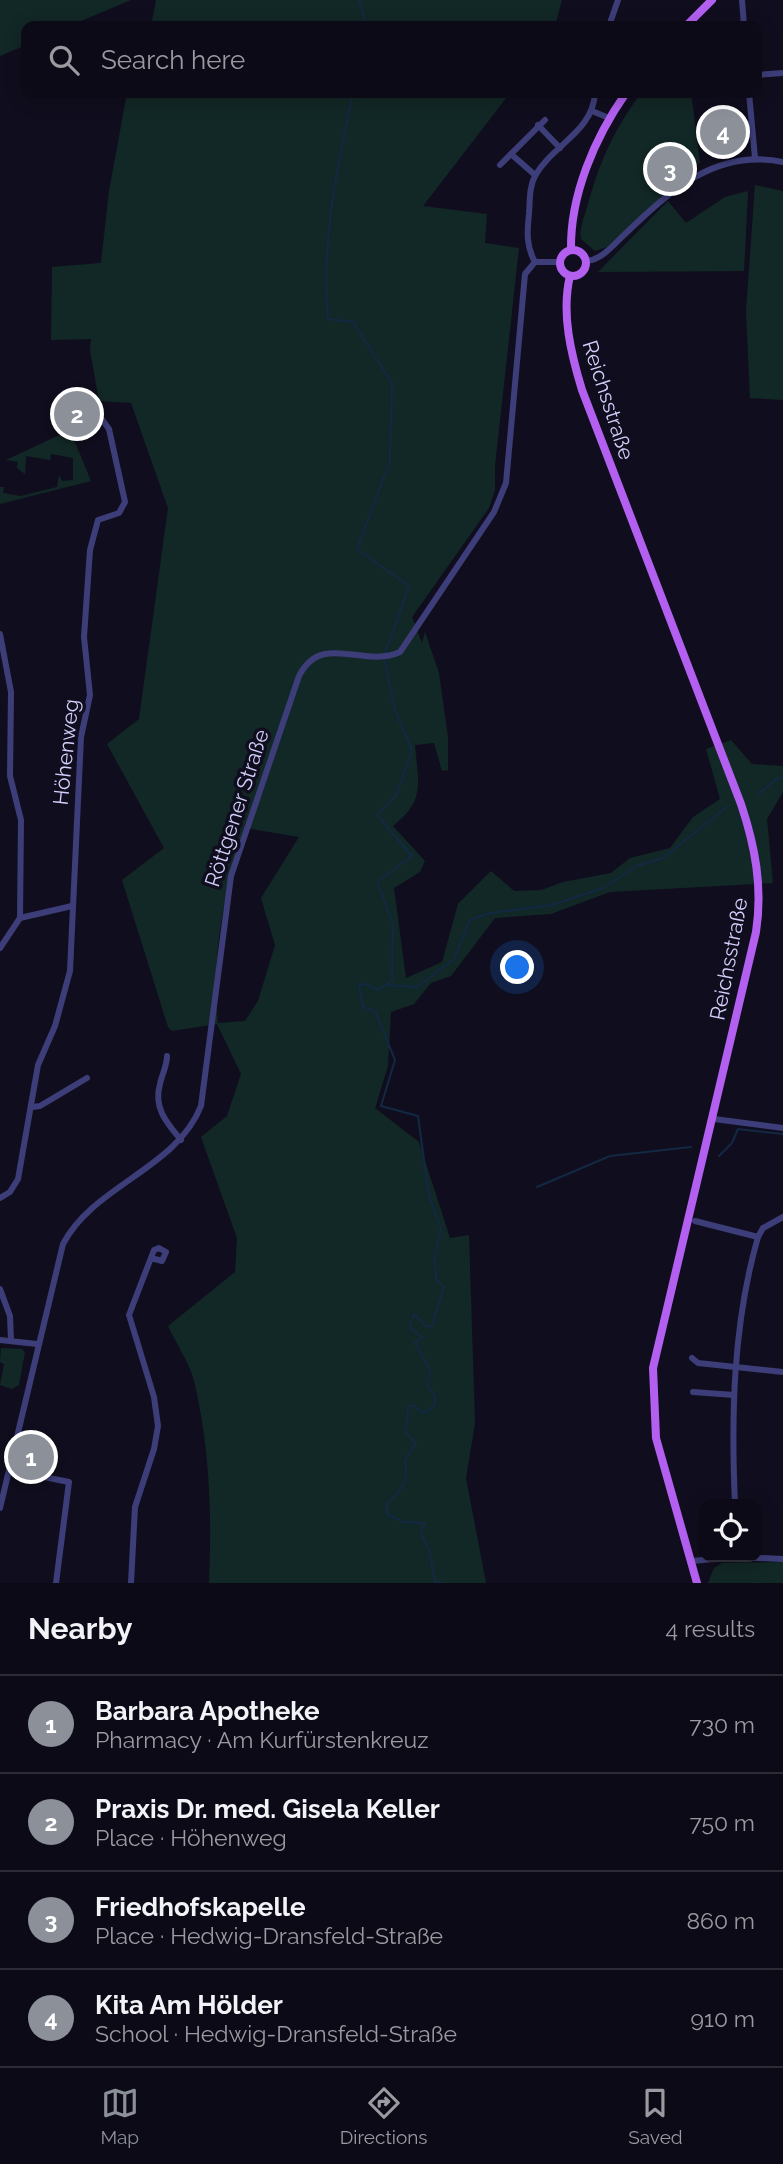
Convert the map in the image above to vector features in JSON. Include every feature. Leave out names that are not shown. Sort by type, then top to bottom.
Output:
[{"type":"main road","points":[[690,21],[712,0]]},
{"type":"main road","points":[[571,250],[571,231],[582,183],[609,118],[622,98]]},
{"type":"main road","points":[[571,250],[581,252],[587,261],[584,271],[570,276],[564,272],[560,262],[562,256],[571,250]]},
{"type":"main road","name":"Reichsstraße","points":[[570,276],[567,291],[569,332],[582,390],[741,804],[752,839],[758,872],[759,906],[756,932],[660,1333],[652,1389],[656,1438],[696,1583]]},
{"type":"street","points":[[611,21],[618,0]]},
{"type":"street","points":[[742,0],[744,21]]},
{"type":"street","points":[[762,75],[783,73]]},
{"type":"street","points":[[560,262],[535,262],[527,244],[530,197],[535,175],[586,122],[592,111],[594,98]]},
{"type":"street","points":[[749,98],[755,158]]},
{"type":"street","points":[[592,111],[609,118]]},
{"type":"street","points":[[500,165],[545,120]]},
{"type":"street","points":[[538,125],[560,148]]},
{"type":"street","points":[[511,154],[535,175]]},
{"type":"street","points":[[587,261],[603,256],[667,196],[690,179],[722,164],[755,158],[783,162]]},
{"type":"street","name":"Röttgener Straße","points":[[0,1508],[56,1264],[67,1238],[83,1218],[181,1140],[195,1122],[201,1106],[231,876],[299,676],[313,656],[325,653],[388,657],[407,644],[501,498],[506,483],[526,274],[535,262]]},
{"type":"street","name":"Höhenweg","points":[[0,1198],[16,1185],[38,1065],[55,1026],[69,978],[81,737],[90,695],[83,645],[90,550],[98,520],[119,513],[125,502],[109,429],[101,418]]},
{"type":"street","points":[[0,634],[10,683],[10,776],[23,840],[20,918],[0,948]]},
{"type":"street","points":[[0,707],[10,708]]},
{"type":"street","points":[[20,918],[72,906]]},
{"type":"street","points":[[167,1056],[158,1090],[158,1103],[164,1120],[181,1140]]},
{"type":"street","points":[[32,1107],[40,1106],[87,1078]]},
{"type":"street","points":[[713,1119],[783,1128]]},
{"type":"street","points":[[734,1499],[734,1395],[740,1311],[758,1237],[763,1228],[783,1217]]},
{"type":"street","points":[[695,1221],[758,1237]]},
{"type":"street","points":[[131,1583],[136,1503],[153,1454],[158,1426],[154,1398],[129,1315],[152,1258]]},
{"type":"street","points":[[0,1289],[10,1316],[11,1340]]},
{"type":"street","points":[[0,1340],[37,1344]]},
{"type":"street","points":[[692,1358],[698,1363],[783,1372]]},
{"type":"street","points":[[693,1392],[734,1395]]},
{"type":"street","points":[[9,1470],[69,1482],[56,1583]]},
{"type":"street","points":[[762,1558],[783,1559]]},
{"type":"street","points":[[692,1561],[699,1560]]},
{"type":"green space","points":[[0,0],[131,0],[81,21],[21,21],[21,47],[0,56]]},
{"type":"green space","points":[[156,0],[562,0],[556,21],[152,21]]},
{"type":"green space","points":[[126,98],[506,98],[423,206],[487,214],[485,243],[519,248],[495,466],[495,490],[489,508],[412,617],[422,643],[425,632],[439,673],[448,737],[448,770],[442,771],[434,743],[415,745],[418,790],[411,808],[393,826],[425,861],[420,872],[394,888],[406,978],[442,962],[458,904],[491,871],[514,891],[541,890],[563,882],[611,873],[630,858],[670,848],[693,817],[720,799],[706,749],[731,740],[752,764],[783,766],[783,792],[767,819],[773,883],[610,892],[551,914],[495,918],[451,976],[431,983],[414,1004],[391,1012],[388,1066],[375,1108],[419,1142],[450,1238],[469,1235],[475,1423],[466,1478],[486,1583],[209,1583],[209,1484],[204,1434],[190,1370],[168,1326],[235,1272],[237,1238],[201,1137],[227,1116],[241,1074],[217,1024],[172,1031],[168,1027],[122,880],[164,848],[107,744],[139,719],[168,508],[131,403],[99,401],[90,350],[91,339],[51,340],[52,267],[101,263],[109,191]],"holes":[[[245,828],[299,837],[261,898],[275,945],[258,1001],[245,1021],[218,1023],[216,973],[221,924],[231,875]]]},
{"type":"green space","points":[[638,98],[692,98],[700,163],[688,165],[688,169],[666,183],[665,195],[607,247],[595,251],[581,239],[583,219],[608,147]]},
{"type":"green space","points":[[755,185],[783,191],[783,400],[750,398],[746,311]]},
{"type":"green space","points":[[748,191],[744,271],[598,272],[668,201],[686,223],[725,197]]},
{"type":"green space","points":[[70,430],[91,481],[0,504],[0,487],[4,487],[3,493],[21,496],[57,487],[59,475],[62,481],[73,480],[73,458],[51,454],[50,460],[26,456],[25,474],[17,468],[18,462],[6,460]]},
{"type":"green space","points":[[1,1348],[22,1349],[25,1352],[19,1385],[12,1389],[0,1385],[4,1364],[0,1362]]},
{"type":"green space","points":[[783,1562],[783,1583],[708,1583],[714,1568],[722,1563]]},
{"type":"waterway","points":[[359,0],[365,21]]},
{"type":"waterway","points":[[352,98],[332,205],[326,290],[328,319],[353,322],[392,383],[390,461],[357,549],[409,586],[385,653]]},
{"type":"waterway","points":[[384,658],[395,710],[412,750],[397,794],[377,815],[412,856],[377,882],[393,924],[392,980],[379,990],[365,984],[359,985],[363,1007],[375,1011],[395,1060],[381,1106],[418,1116],[429,1196],[441,1228],[435,1255],[436,1279],[444,1287],[432,1326],[426,1326],[414,1314],[410,1328],[422,1337],[415,1343],[431,1371],[427,1385],[435,1396],[434,1406],[423,1413],[414,1406],[408,1406],[406,1433],[416,1443],[405,1460],[404,1484],[387,1503],[387,1514],[403,1522],[425,1523],[421,1533],[429,1549],[435,1581],[441,1583]]},
{"type":"waterway","points":[[758,795],[776,779],[783,778]]},
{"type":"waterway","points":[[386,985],[417,987],[454,959],[470,920],[490,913],[552,905],[603,888],[637,866],[663,858],[728,806]]},
{"type":"waterway","points":[[719,1156],[732,1143],[738,1129],[783,1134]]},
{"type":"waterway","points":[[537,1187],[610,1156],[691,1147]]},
{"type":"place","name":"Kita Am Hölder","points":[[723,132]]},
{"type":"place","name":"Friedhofskapelle","points":[[670,169]]},
{"type":"place","name":"Praxis Dr. med. Gisela Keller","points":[[77,414]]},
{"type":"place","name":"Barbara Apotheke","points":[[31,1457]]}]
